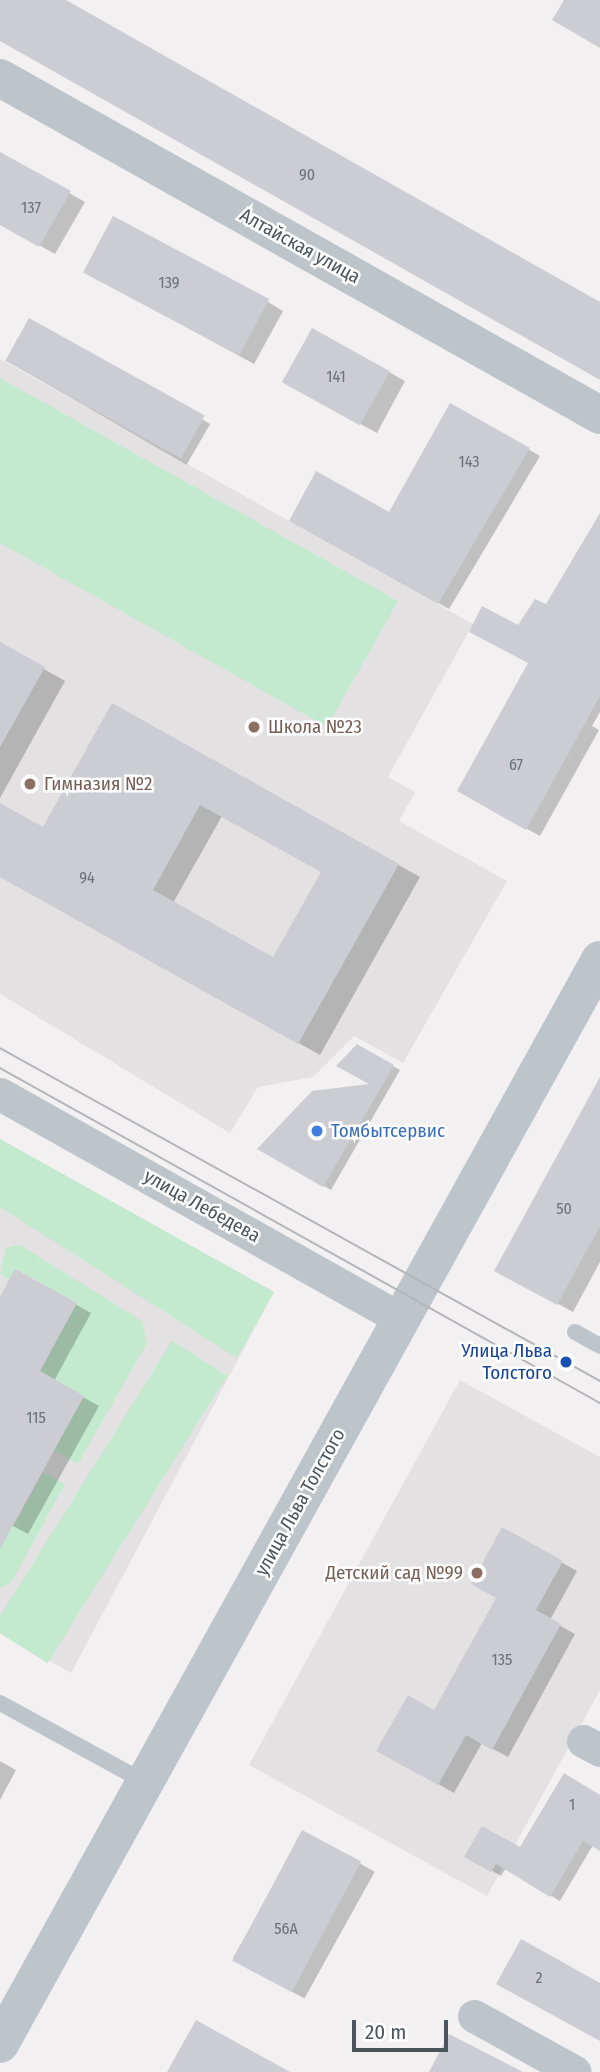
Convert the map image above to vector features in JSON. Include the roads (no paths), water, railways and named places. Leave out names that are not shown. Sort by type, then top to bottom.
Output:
[{"type":"street","name":"Алтайская улица","points":[[0,78],[600,415]]},
{"type":"street","name":"улица Льва Толстого","points":[[0,2045],[600,960]]},
{"type":"street","name":"улица Лебедева","points":[[0,1094],[402,1320]]},
{"type":"street","points":[[474,2016],[575,2072]]},
{"type":"lane","points":[[575,1332],[600,1346]]},
{"type":"lane","points":[[0,1703],[145,1782]]},
{"type":"tram line","points":[[0,1048],[600,1381]]},
{"type":"tram line","points":[[0,1068],[600,1403]]},
{"type":"place","name":"Школа №23","points":[[254,727]]},
{"type":"place","name":"Гимназия №2","points":[[30,784]]},
{"type":"place","name":"Томбытсервис","points":[[317,1131]]},
{"type":"place","name":"Улица Льва Толстого","points":[[566,1362]]},
{"type":"place","name":"Детский сад №99","points":[[477,1573]]}]
